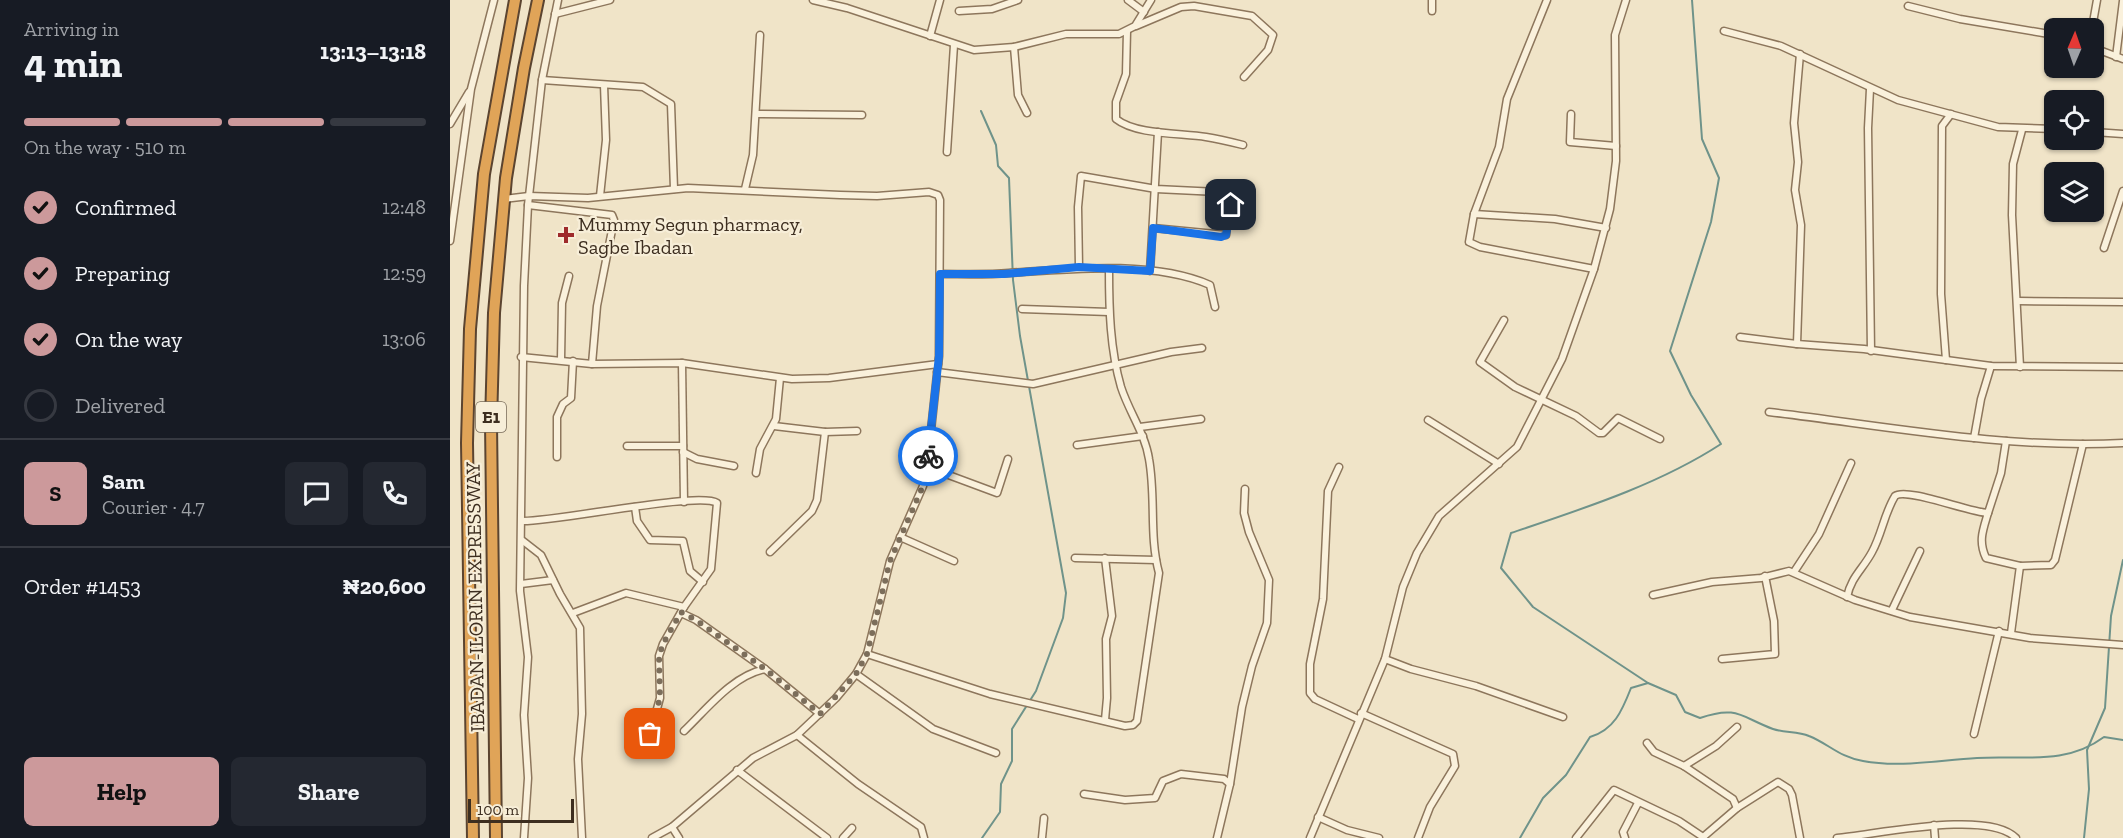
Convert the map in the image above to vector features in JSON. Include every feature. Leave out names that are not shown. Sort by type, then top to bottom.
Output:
[{"type":"highway","name":"IBADAN-ILORIN EXPRESSWAY","points":[[472,838],[467,443],[469,340],[474,252],[483,174],[515,0]]},
{"type":"highway","name":"IBADAN-ILORIN EXPRESSWAY","points":[[496,838],[491,423],[494,313],[504,199],[517,108],[538,0]]},
{"type":"street","points":[[450,241],[471,89],[494,0]]},
{"type":"street","points":[[524,838],[528,778],[524,715],[528,657],[521,584],[523,541],[521,357],[528,205],[542,80],[558,0]]},
{"type":"street","points":[[555,14],[610,0]]},
{"type":"street","points":[[813,0],[847,8],[974,50],[1014,47],[1066,34],[1109,35],[1127,31],[1173,10],[1194,6],[1252,16],[1274,35],[1268,50],[1244,77]]},
{"type":"street","points":[[930,36],[940,0]]},
{"type":"street","points":[[958,11],[992,9],[1017,0]]},
{"type":"street","points":[[1128,0],[1144,12]]},
{"type":"street","points":[[1135,26],[1151,0]]},
{"type":"street","points":[[1432,0],[1432,11]]},
{"type":"street","points":[[1546,0],[1507,99],[1499,147],[1474,214],[1469,242],[1473,246],[1593,269]]},
{"type":"street","points":[[1310,838],[1385,659],[1403,587],[1431,526],[1499,464],[1522,439],[1527,423],[1562,359],[1606,228],[1614,185],[1615,35],[1626,0]]},
{"type":"street","points":[[2094,18],[2097,0]]},
{"type":"street","points":[[2104,52],[2120,58],[2123,1]]},
{"type":"street","points":[[1908,6],[1960,19],[2044,33]]},
{"type":"street","points":[[1127,31],[1126,74],[1116,102],[1116,118],[1122,123],[1158,132],[1206,137],[1243,145]]},
{"type":"street","points":[[1724,31],[1800,54],[1898,100],[2022,130],[2044,129]]},
{"type":"street","points":[[745,189],[751,166],[760,35]]},
{"type":"street","points":[[947,152],[954,45]]},
{"type":"street","points":[[1014,47],[1018,95],[1027,112]]},
{"type":"street","points":[[1797,344],[1801,225],[1795,190],[1798,162],[1794,123],[1800,54]]},
{"type":"street","points":[[542,80],[643,87],[671,104],[674,189]]},
{"type":"street","points":[[600,196],[606,140],[604,85]]},
{"type":"street","points":[[1870,88],[1868,128],[1871,351]]},
{"type":"street","points":[[450,124],[471,89]]},
{"type":"street","points":[[756,114],[862,115]]},
{"type":"street","points":[[1571,114],[1570,142],[1616,146]]},
{"type":"street","points":[[1946,360],[1941,294],[1942,126],[1951,114]]},
{"type":"street","points":[[2020,367],[2018,301],[2015,292],[2012,239],[2013,165],[2022,130]]},
{"type":"street","points":[[1150,271],[1158,132]]},
{"type":"street","points":[[2104,133],[2123,134]]},
{"type":"street","points":[[1079,267],[1078,207],[1081,176],[1156,189],[1218,192],[1230,199],[1229,228],[1226,235],[1221,237],[1153,228]]},
{"type":"street","points":[[450,177],[460,177]]},
{"type":"street","points":[[504,199],[529,196],[600,196],[674,189],[745,189],[877,196],[936,193],[940,200],[938,364],[927,467],[923,486],[890,561],[867,654],[856,674],[820,714],[797,735],[753,758],[672,827],[652,838]]},
{"type":"street","points":[[2104,248],[2123,191]]},
{"type":"street","points":[[528,205],[612,215],[614,220],[597,306],[592,364]]},
{"type":"street","points":[[1474,214],[1555,219],[1606,228]]},
{"type":"street","points":[[940,274],[1004,274],[1079,267],[1150,271],[1210,285],[1215,307]]},
{"type":"street","points":[[867,654],[990,694],[1133,725],[1139,715],[1159,581],[1153,545],[1153,491],[1143,436],[1123,394],[1116,364],[1109,326],[1108,269]]},
{"type":"street","points":[[561,359],[562,303],[569,276]]},
{"type":"street","points":[[2018,301],[2123,302]]},
{"type":"street","points":[[1022,309],[1109,312]]},
{"type":"street","points":[[1504,320],[1480,362],[1515,387],[1576,416],[1599,433],[1603,434],[1618,418],[1660,439]]},
{"type":"street","points":[[1740,337],[1991,366],[2123,367]]},
{"type":"street","points":[[937,372],[1033,384],[1116,364],[1202,348]]},
{"type":"street","points":[[521,357],[561,359],[592,364],[682,363],[780,378],[829,378],[938,364]]},
{"type":"street","points":[[557,457],[557,417],[563,404],[571,398],[573,361]]},
{"type":"street","points":[[682,363],[684,502]]},
{"type":"street","points":[[1974,438],[1981,399],[1991,366]]},
{"type":"street","points":[[756,473],[760,449],[774,426],[780,378]]},
{"type":"street","points":[[1768,412],[2006,441],[2123,443]]},
{"type":"street","points":[[1140,427],[1201,419]]},
{"type":"street","points":[[1428,420],[1499,464]]},
{"type":"street","points":[[774,426],[825,432],[857,431]]},
{"type":"street","points":[[770,552],[812,511],[817,500],[825,432]]},
{"type":"street","points":[[1077,445],[1143,436]]},
{"type":"street","points":[[2006,441],[2001,473],[1981,538],[1986,558],[2020,566],[2051,565],[2055,560],[2083,444]]},
{"type":"street","points":[[627,446],[683,449],[697,459],[734,466]]},
{"type":"street","points":[[927,467],[997,493],[1008,459]]},
{"type":"street","points":[[1794,572],[1819,534],[1851,463]]},
{"type":"street","points":[[1339,467],[1328,491],[1323,599],[1310,664],[1310,693],[1316,699],[1453,754],[1455,766],[1430,807],[1418,838]]},
{"type":"street","points":[[1217,838],[1230,784],[1242,707],[1252,666],[1268,623],[1269,580],[1249,532],[1244,513],[1245,489]]},
{"type":"street","points":[[1847,597],[1852,578],[1872,554],[1886,512],[1898,493],[1942,501],[1965,510],[1988,513]]},
{"type":"street","points":[[522,521],[545,522],[698,499],[717,503],[714,560],[704,582],[682,610],[659,656],[660,698],[645,753]]},
{"type":"street","points":[[635,507],[637,521],[650,540],[683,541],[690,571],[704,582]]},
{"type":"street","points":[[900,537],[954,561]]},
{"type":"street","points":[[523,541],[541,555],[580,628],[582,714],[578,759],[582,838]]},
{"type":"street","points":[[1892,610],[1920,551]]},
{"type":"street","points":[[1075,558],[1156,560]]},
{"type":"street","points":[[1105,558],[1112,616],[1106,639],[1105,720]]},
{"type":"street","points":[[2011,633],[2020,566]]},
{"type":"street","points":[[1653,596],[1712,582],[1794,572],[1847,597],[1910,616],[2030,638],[2123,645]]},
{"type":"street","points":[[1722,658],[1775,654],[1774,621],[1765,576]]},
{"type":"street","points":[[521,584],[553,580]]},
{"type":"street","points":[[573,613],[626,593],[682,610],[765,669],[820,714]]},
{"type":"street","points":[[1974,734],[1999,631]]},
{"type":"street","points":[[1385,659],[1411,669],[1476,686],[1563,717]]},
{"type":"street","points":[[684,731],[730,687],[748,675],[765,669]]},
{"type":"street","points":[[856,674],[933,729],[996,753]]},
{"type":"street","points":[[1684,766],[1716,746],[1737,727]]},
{"type":"street","points":[[797,735],[858,784],[921,827],[924,838]]},
{"type":"street","points":[[1647,743],[1654,752],[1684,766],[1733,799],[1737,808]]},
{"type":"street","points":[[737,770],[828,838]]},
{"type":"street","points":[[1084,794],[1125,800],[1155,798],[1163,781],[1181,774],[1224,779],[1230,784]]},
{"type":"street","points":[[1576,838],[1610,792],[1619,790],[1638,803],[1679,821],[1703,838],[1737,808],[1772,783],[1781,783],[1792,795],[1800,838]]},
{"type":"street","points":[[1625,838],[1623,832],[1638,803]]},
{"type":"street","points":[[1318,817],[1347,830],[1379,838]]},
{"type":"street","points":[[1042,838],[1044,819]]},
{"type":"street","points":[[1837,838],[1954,823],[2004,830],[2016,838]]},
{"type":"street","points":[[1934,825],[1935,838]]},
{"type":"street","points":[[672,827],[679,838]]},
{"type":"street","points":[[843,838],[852,828]]},
{"type":"waterway","points":[[1648,683],[1533,607],[1501,568],[1511,533],[1646,484],[1697,459],[1721,444],[1691,395],[1670,351],[1711,222],[1719,178],[1702,139],[1692,0]]},
{"type":"waterway","points":[[981,111],[996,145],[998,166],[1009,178],[1013,280],[1020,336],[1066,593],[1063,618],[1036,691],[1012,729],[1012,761],[1001,784],[1000,812],[982,838]]},
{"type":"waterway","points":[[2084,838],[2089,789],[2087,750],[2105,708],[2111,616],[2123,560]]},
{"type":"waterway","points":[[1520,838],[1543,798],[1566,775],[1590,737],[1605,730],[1611,724],[1620,712],[1631,688],[1648,683],[1676,695],[1685,712],[1700,718],[1712,714],[1738,714],[1773,729],[1809,736],[1847,757],[1877,763],[1905,764],[1977,758],[2059,756],[2089,746],[2104,737],[2123,740]]},
{"type":"way so far","points":[[650,734],[660,698],[659,656],[681,612],[696,620],[765,669],[820,714],[856,674],[867,654],[890,561],[923,486],[928,456]]},
{"type":"place","name":"Mummy Segun pharmacy, Sagbe Ibadan","points":[[566,235]]},
{"type":"route","points":[[928,456],[930,419],[939,356],[940,274],[1004,274],[1047,268],[1079,267],[1150,271],[1153,228],[1221,237],[1226,235],[1229,228],[1231,205]]}]
